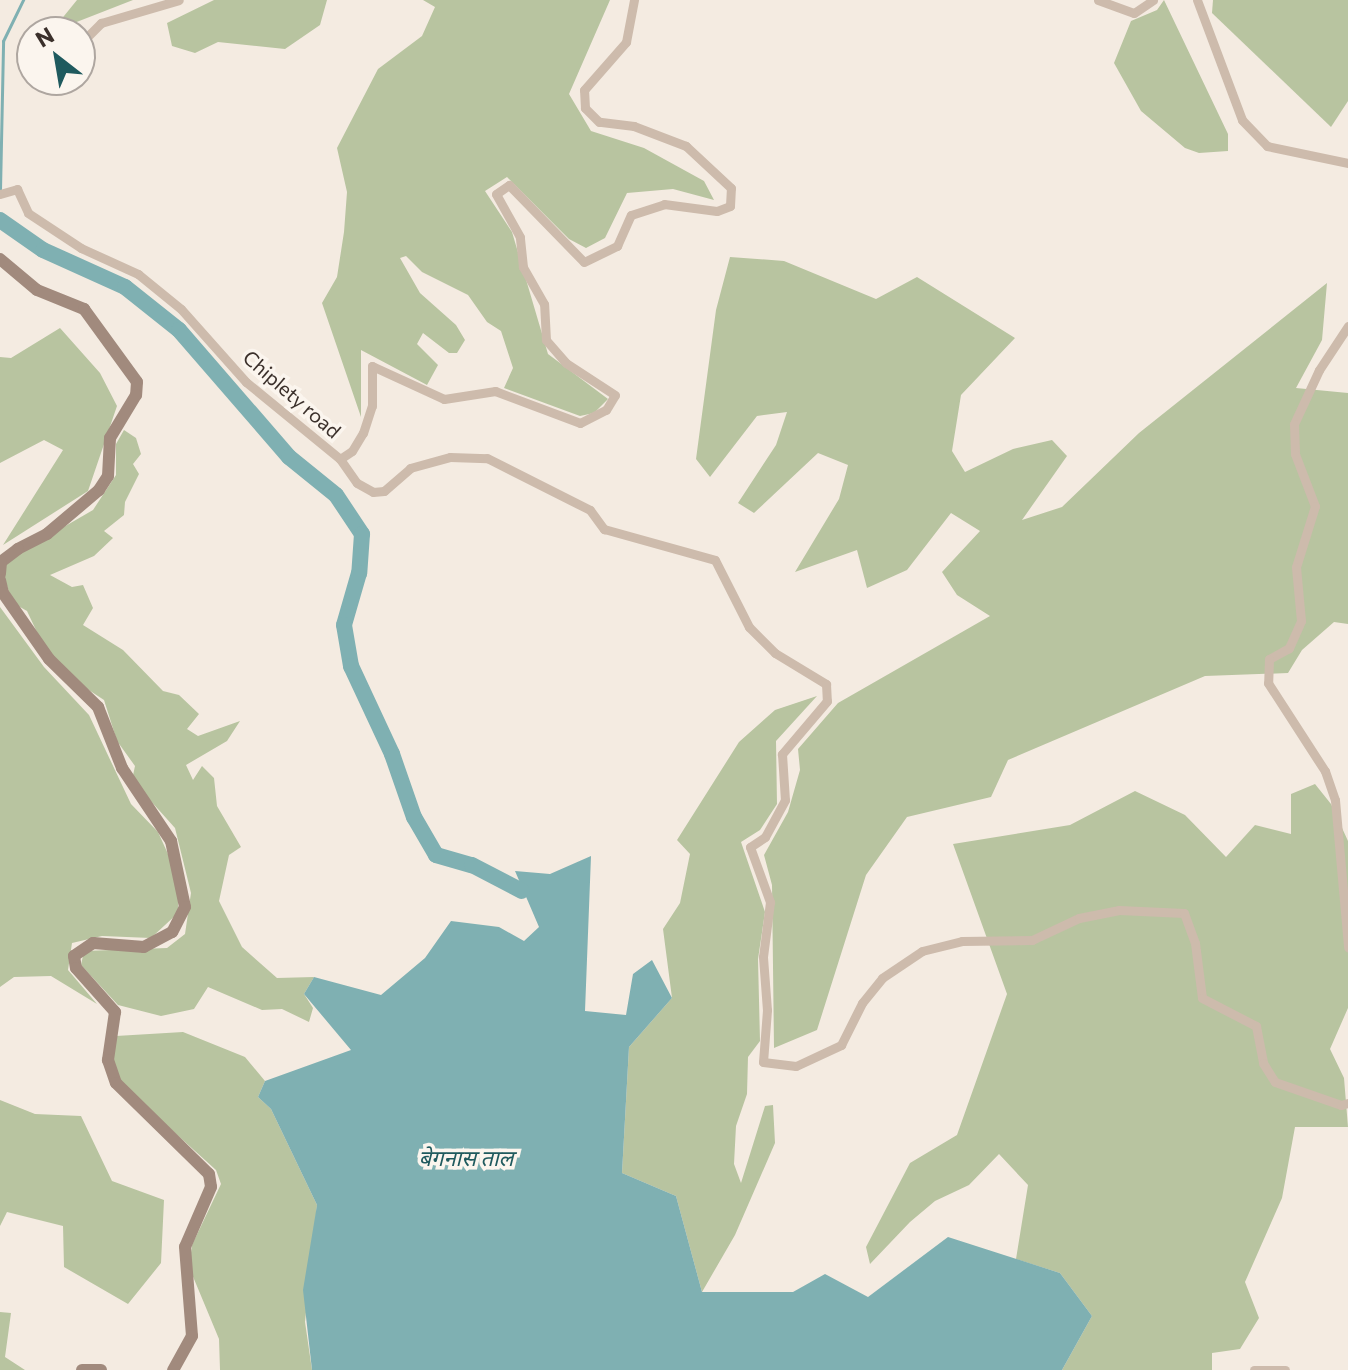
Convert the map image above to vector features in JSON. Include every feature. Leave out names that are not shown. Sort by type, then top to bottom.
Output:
[{"type":"main road","points":[[0,259],[37,290],[84,309],[137,382],[136,395],[110,438],[108,476],[99,490],[47,534],[1,562],[0,577],[3,593],[49,659],[98,707],[122,768],[171,841],[185,907],[172,932],[144,947],[93,943],[74,956],[76,968],[115,1012],[108,1060],[116,1083],[209,1174],[211,1187],[185,1247],[192,1336],[173,1370]]},
{"type":"main road","points":[[82,1370],[101,1370]]},
{"type":"street","points":[[96,28],[101,23],[179,0]]},
{"type":"street","name":"Chiplety road","points":[[0,194],[17,189],[28,213],[81,248],[138,274],[181,309],[246,382],[340,459],[352,451],[363,433],[372,406],[372,366],[444,399],[495,391],[580,423],[606,410],[615,395],[566,363],[546,340],[544,304],[523,267],[520,237],[496,194],[509,185],[584,262],[617,246],[631,215],[664,204],[717,211],[730,206],[731,188],[686,146],[634,126],[599,122],[585,108],[584,90],[626,42],[634,0]]},
{"type":"street","points":[[1098,0],[1134,13],[1153,0]]},
{"type":"street","points":[[1197,0],[1242,120],[1267,146],[1348,163]]},
{"type":"street","points":[[1348,326],[1319,370],[1294,424],[1295,454],[1315,506],[1296,567],[1301,621],[1289,648],[1269,659],[1268,683],[1279,692],[1325,771],[1335,800],[1348,947]]},
{"type":"street","points":[[340,459],[357,483],[373,492],[384,491],[410,468],[450,457],[487,458],[590,510],[604,529],[715,560],[749,627],[775,653],[826,684],[827,701],[782,754],[785,800],[765,837],[750,847],[770,902],[763,957],[767,1010],[763,1062],[796,1066],[841,1045],[882,978],[922,951],[962,941],[1032,940],[1079,918],[1119,910],[1184,913],[1195,943],[1202,998],[1256,1026],[1263,1063],[1275,1082],[1294,1091],[1348,1103]]},
{"type":"street","points":[[1254,1370],[1285,1370]]},
{"type":"green space","points":[[77,0],[133,0],[92,16],[64,16]]},
{"type":"green space","points":[[214,0],[327,0],[320,25],[285,49],[218,42],[195,53],[172,46],[167,23]]},
{"type":"green space","points":[[423,0],[610,0],[569,94],[591,131],[644,148],[704,181],[714,200],[673,189],[627,193],[605,238],[586,248],[569,239],[507,177],[485,191],[512,232],[548,354],[608,399],[594,413],[580,416],[504,388],[513,368],[501,331],[487,322],[468,295],[422,272],[406,256],[400,258],[420,293],[456,325],[465,340],[457,353],[449,353],[423,333],[417,344],[438,365],[427,385],[361,350],[361,417],[322,303],[337,277],[344,232],[347,192],[337,148],[378,69],[422,36],[435,7]]},
{"type":"green space","points":[[1164,0],[1228,134],[1228,151],[1199,153],[1185,148],[1141,111],[1114,63],[1131,21],[1157,10]]},
{"type":"green space","points":[[1213,0],[1348,0],[1348,101],[1331,127],[1212,13]]},
{"type":"green space","points":[[730,257],[784,261],[876,299],[917,277],[1015,338],[961,395],[952,451],[965,472],[1013,449],[1052,440],[1067,456],[1022,520],[1062,507],[1139,433],[1327,283],[1322,340],[1296,388],[1348,393],[1348,624],[1334,622],[1302,650],[1288,673],[1205,676],[1008,760],[991,797],[907,817],[866,875],[817,1030],[774,1048],[772,885],[764,855],[788,812],[800,770],[798,749],[838,703],[990,616],[957,595],[942,572],[980,531],[951,513],[907,570],[867,588],[857,550],[795,572],[839,499],[848,465],[818,453],[754,513],[738,503],[776,445],[787,412],[757,416],[710,477],[696,459],[716,310]]},
{"type":"green space","points":[[60,328],[100,373],[117,406],[88,491],[3,545],[63,450],[44,440],[0,463],[0,357],[11,358]]},
{"type":"green space","points":[[124,430],[136,438],[141,454],[133,464],[139,474],[125,502],[124,515],[104,531],[113,538],[94,556],[50,575],[72,587],[83,585],[93,608],[83,625],[123,650],[163,691],[179,695],[199,714],[187,729],[198,736],[240,721],[227,741],[186,765],[193,780],[202,766],[214,778],[217,806],[241,847],[229,855],[219,901],[242,947],[277,978],[314,977],[304,994],[313,1008],[309,1022],[282,1009],[262,1010],[208,987],[194,1009],[161,1016],[118,1005],[81,965],[84,951],[167,948],[185,934],[191,893],[175,828],[132,780],[135,766],[117,741],[104,700],[69,677],[43,645],[27,611],[13,603],[1,569],[12,557],[93,510],[116,475],[116,444]]},
{"type":"green space","points":[[0,607],[44,667],[89,715],[131,804],[158,832],[178,876],[178,913],[151,938],[102,936],[72,943],[68,970],[97,1004],[51,976],[14,977],[0,987]]},
{"type":"green space","points":[[817,696],[776,741],[777,804],[760,830],[741,842],[765,912],[758,959],[760,1041],[748,1057],[747,1094],[736,1126],[734,1164],[741,1183],[765,1106],[773,1105],[775,1143],[735,1235],[702,1292],[676,1196],[622,1173],[629,1047],[672,998],[663,929],[680,903],[690,854],[677,840],[739,742],[775,710]]},
{"type":"green space","points":[[1315,784],[1331,804],[1348,841],[1348,1008],[1330,1049],[1344,1078],[1348,1127],[1295,1127],[1282,1198],[1245,1282],[1259,1318],[1240,1349],[1212,1353],[1212,1370],[1062,1370],[1092,1316],[1060,1273],[1016,1259],[1028,1185],[999,1154],[969,1185],[935,1201],[910,1222],[870,1264],[866,1247],[910,1163],[957,1135],[1007,994],[953,844],[1070,825],[1135,791],[1185,815],[1226,857],[1255,825],[1291,834],[1291,794]]},
{"type":"green space","points":[[183,1032],[245,1057],[265,1081],[258,1097],[271,1109],[317,1205],[305,1322],[312,1370],[220,1370],[219,1339],[189,1267],[192,1245],[221,1184],[216,1170],[122,1085],[111,1056],[116,1036]]},
{"type":"green space","points":[[0,1100],[35,1114],[81,1116],[112,1181],[164,1200],[161,1263],[128,1304],[64,1267],[63,1226],[7,1212],[0,1226]]},
{"type":"green space","points":[[0,1312],[11,1313],[5,1357],[25,1370],[0,1370]]},
{"type":"water","name":"बेगनास ताल","points":[[591,856],[585,1011],[626,1015],[633,974],[652,960],[672,998],[629,1047],[622,1173],[676,1196],[702,1292],[793,1292],[825,1274],[868,1297],[948,1237],[1060,1273],[1092,1316],[1062,1370],[312,1370],[303,1290],[317,1205],[271,1109],[258,1097],[265,1081],[351,1050],[304,994],[314,977],[381,995],[425,958],[451,921],[499,927],[524,941],[539,927],[515,871],[550,874]]},
{"type":"waterway","points":[[0,190],[3,41],[23,0]]},
{"type":"waterway","points":[[0,220],[43,250],[125,287],[179,330],[289,457],[336,495],[362,534],[359,573],[344,625],[351,666],[392,754],[414,817],[436,855],[472,865],[522,891]]}]
